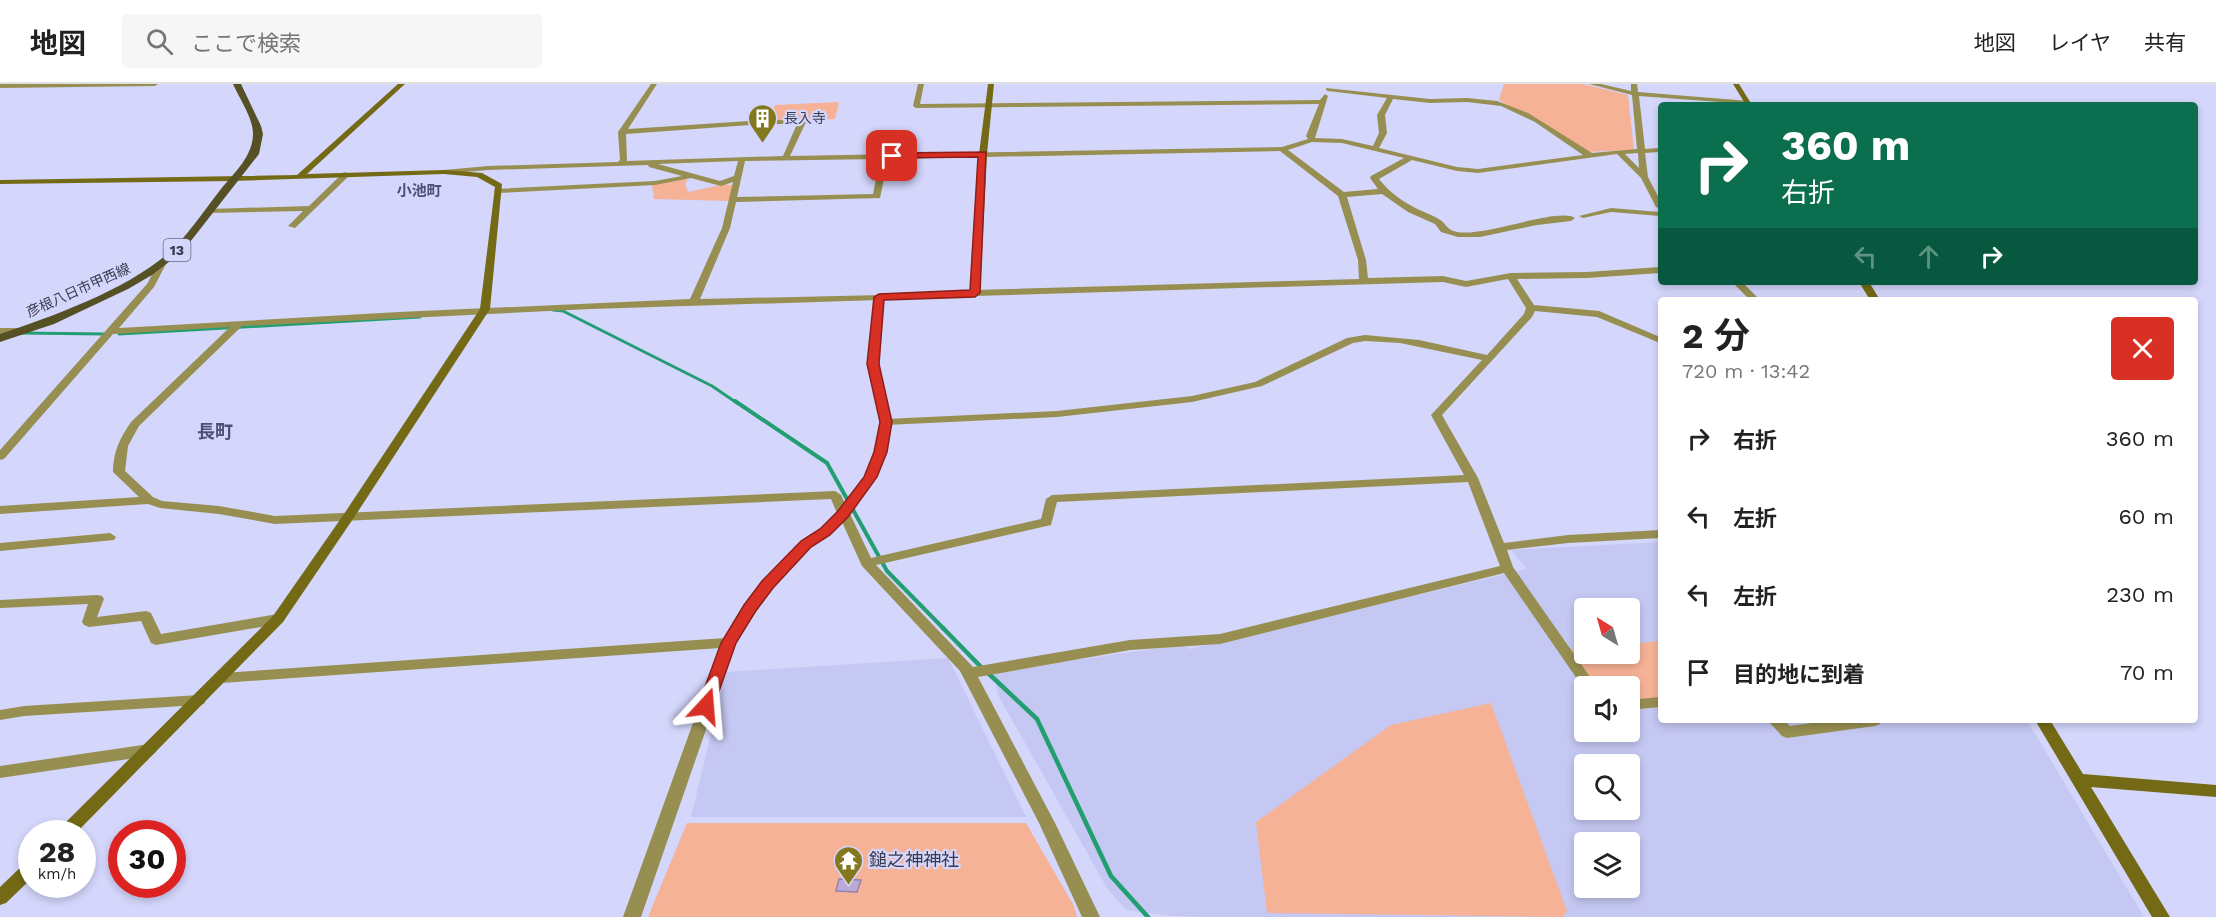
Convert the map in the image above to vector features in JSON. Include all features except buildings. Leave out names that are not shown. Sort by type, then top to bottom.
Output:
[{"type":"main road","name":"彦根八日市甲西線","points":[[0,338],[116,291],[163,262],[190,236],[232,179],[254,154],[258,134],[257,126],[237,84]]},
{"type":"street","points":[[0,86],[155,84]]},
{"type":"street","points":[[300,176],[402,84]]},
{"type":"street","points":[[620,164],[624,160],[622,132],[654,84]]},
{"type":"street","points":[[921,84],[916,106],[1322,102]]},
{"type":"street","points":[[975,293],[983,154],[991,84]]},
{"type":"street","points":[[1592,84],[1635,94],[1725,102]]},
{"type":"street","points":[[1634,84],[1644,177]]},
{"type":"street","points":[[1736,84],[1747,102]]},
{"type":"street","points":[[1312,140],[1310,136],[1322,102],[1332,86],[1391,97],[1503,104],[1591,156]]},
{"type":"street","points":[[1376,148],[1383,133],[1381,115],[1391,97]]},
{"type":"street","points":[[622,132],[765,122],[802,122],[785,159]]},
{"type":"street","points":[[620,164],[636,161],[1282,149],[1312,140],[1342,141],[1457,170],[1478,171],[1619,152],[1658,150]]},
{"type":"street","points":[[1282,149],[1342,195],[1362,260],[1364,282]]},
{"type":"street","points":[[1619,152],[1657,194]]},
{"type":"street","points":[[732,200],[877,196],[885,157]]},
{"type":"street","points":[[1411,158],[1374,178],[1384,190],[1411,210],[1439,222],[1442,229],[1449,233],[1486,233],[1537,222],[1571,218]]},
{"type":"street","points":[[694,301],[726,228],[742,159]]},
{"type":"street","points":[[0,182],[232,179],[620,164],[650,164],[721,184],[738,177]]},
{"type":"street","points":[[79,820],[222,678],[278,618],[349,516],[482,314],[500,186],[480,175],[444,172]]},
{"type":"street","points":[[292,226],[347,174]]},
{"type":"street","points":[[498,191],[655,183],[693,176]]},
{"type":"street","points":[[1342,195],[1384,190]]},
{"type":"street","points":[[209,211],[311,208]]},
{"type":"street","points":[[1583,216],[1611,210],[1658,214]]},
{"type":"street","points":[[0,457],[151,285],[163,262]]},
{"type":"street","points":[[111,331],[240,323],[482,314],[694,301],[1443,279],[1466,284],[1511,276],[1587,275],[1658,270]]},
{"type":"street","points":[[1511,276],[1530,308],[1529,315],[1436,415],[1472,478],[1507,568],[1582,676]]},
{"type":"street","points":[[1740,285],[1752,297]]},
{"type":"street","points":[[632,917],[729,643],[767,584],[806,544],[825,532],[843,514],[870,477],[881,452],[886,422],[873,364],[879,297]]},
{"type":"street","points":[[1530,308],[1599,314],[1658,339]]},
{"type":"street","points":[[240,323],[135,424],[123,441],[118,457],[119,472],[149,500],[160,504],[219,510],[275,520],[835,495],[867,563],[897,597],[938,636],[969,673],[1056,841],[1091,917]]},
{"type":"street","points":[[0,331],[21,331]]},
{"type":"street","points":[[886,422],[1057,414],[1192,399],[1258,384],[1351,340],[1362,338],[1408,343],[1488,358]]},
{"type":"street","points":[[867,563],[1047,522],[1052,499],[1472,478]]},
{"type":"street","points":[[0,510],[149,500]]},
{"type":"street","points":[[1499,548],[1568,539],[1658,534]]},
{"type":"street","points":[[0,547],[110,537]]},
{"type":"street","points":[[969,673],[1131,645],[1220,639],[1507,568]]},
{"type":"street","points":[[0,604],[97,599],[91,610],[89,622],[146,616],[156,640],[278,618]]},
{"type":"street","points":[[222,678],[729,643]]},
{"type":"street","points":[[0,715],[24,711],[199,700]]},
{"type":"street","points":[[1640,704],[1658,702]]},
{"type":"street","points":[[1777,723],[1786,732],[1853,723]]},
{"type":"street","points":[[2044,723],[2160,917]]},
{"type":"street","points":[[0,772],[149,750]]},
{"type":"street","points":[[2079,780],[2216,791]]},
{"type":"street","points":[[0,898],[18,881]]},
{"type":"shaded area","points":[[1504,84],[1583,84],[1628,95],[1634,150],[1585,152],[1499,100]]},
{"type":"shaded area","points":[[839,102],[835,119],[769,121],[775,105]]},
{"type":"shaded area","points":[[688,180],[685,184],[688,192],[725,184],[734,186],[731,201],[654,199],[652,185]]},
{"type":"shaded area","points":[[1658,542],[1658,723],[2029,723],[2144,917],[1211,917],[1171,916],[1126,910],[1107,888],[998,695],[994,672],[1180,645],[1190,649],[1527,569],[1511,550]]},
{"type":"shaded area","points":[[1658,641],[1658,699],[1640,701],[1640,676],[1586,676],[1578,664],[1640,664],[1640,643]]},
{"type":"shaded area","points":[[948,658],[1026,817],[691,817],[726,672]]},
{"type":"shaded area","points":[[1491,703],[1567,911],[1563,917],[1267,913],[1256,822],[1391,725]]},
{"type":"shaded area","points":[[687,823],[1026,823],[1074,906],[1077,917],[648,917]]},
{"type":"waterway","points":[[553,310],[563,311],[712,386],[737,403]]},
{"type":"waterway","points":[[119,334],[420,317]]},
{"type":"waterway","points":[[20,333],[105,334]]},
{"type":"waterway","points":[[735,401],[827,463],[887,571],[944,629]]},
{"type":"waterway","points":[[943,628],[982,668]]},
{"type":"waterway","points":[[988,673],[1037,719],[1111,876],[1148,917]]},
{"type":"place","name":"長入寺","points":[[763,144]]},
{"type":"place","name":"鎚之神神社","points":[[848,886]]},
{"type":"district","name":"小池町","points":[[419,191]]},
{"type":"district","name":"長町","points":[[215,432]]},
{"type":"route","points":[[706,706],[729,643],[767,584],[806,544],[825,532],[843,514],[870,477],[881,452],[886,422],[873,364],[879,297],[975,293],[983,154],[892,156]]}]
